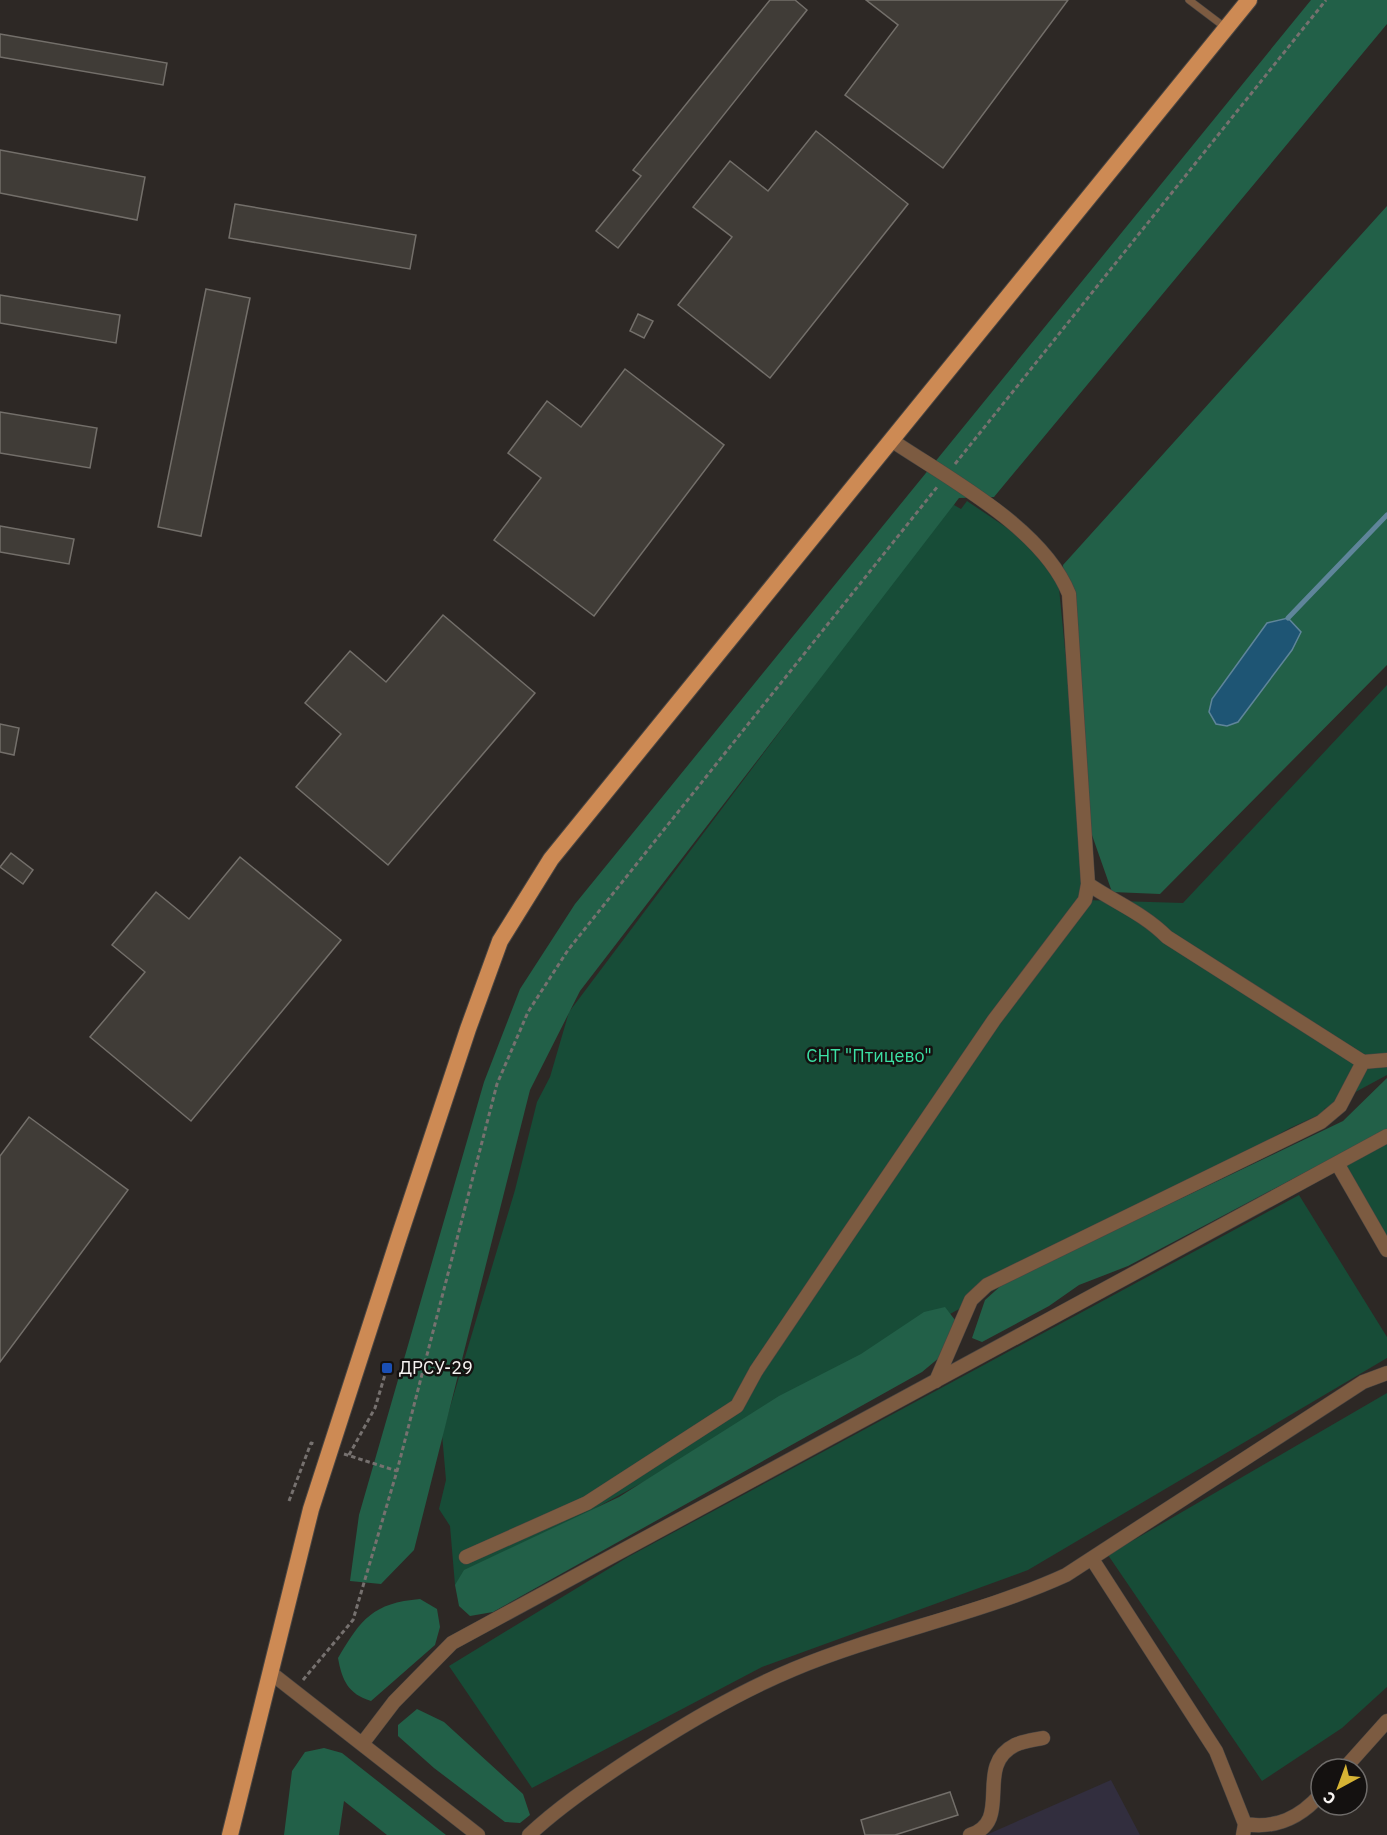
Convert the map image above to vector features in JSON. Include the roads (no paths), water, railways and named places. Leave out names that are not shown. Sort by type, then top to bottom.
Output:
[{"type":"main road","points":[[230,1835],[238,1811],[311,1509],[468,1029],[500,941],[551,859],[1249,0]]},
{"type":"main road","points":[[238,1811],[238,1835]]},
{"type":"street","points":[[466,1557],[587,1503],[737,1406],[808,1294],[981,1039],[1085,900],[1088,884],[1069,594],[1061,574],[1035,541],[946,476],[891,440]]},
{"type":"street","points":[[1088,884],[1117,904],[1150,919],[1167,937],[1363,1062],[1387,1060]]},
{"type":"street","points":[[936,1380],[971,1300],[987,1285],[1322,1122],[1340,1106],[1363,1062]]},
{"type":"street","points":[[362,1744],[394,1702],[452,1643],[1387,1136]]},
{"type":"street","points":[[1337,1163],[1387,1250]]},
{"type":"street","points":[[529,1835],[557,1808],[688,1721],[730,1700],[795,1669],[934,1621],[1020,1596],[1066,1575],[1363,1382],[1387,1373]]},
{"type":"street","points":[[1092,1559],[1216,1751],[1244,1830],[1266,1827],[1309,1808]]},
{"type":"street","points":[[271,1673],[478,1835]]},
{"type":"street","points":[[1355,1757],[1387,1721]]},
{"type":"street","points":[[970,1835],[978,1833],[989,1822],[993,1811],[994,1766],[1015,1745],[1043,1738]]},
{"type":"lane","points":[[1190,0],[1226,28]]},
{"type":"water","points":[[1288,618],[1301,632],[1292,650],[1238,722],[1227,726],[1216,724],[1209,712],[1212,699],[1267,623]]},
{"type":"waterway","points":[[1288,618],[1387,515]]},
{"type":"place","name":"ДРСУ-29","points":[[387,1368]]},
{"type":"park label","name":"СНТ \"Птицево\"","points":[[869,1056]]}]
